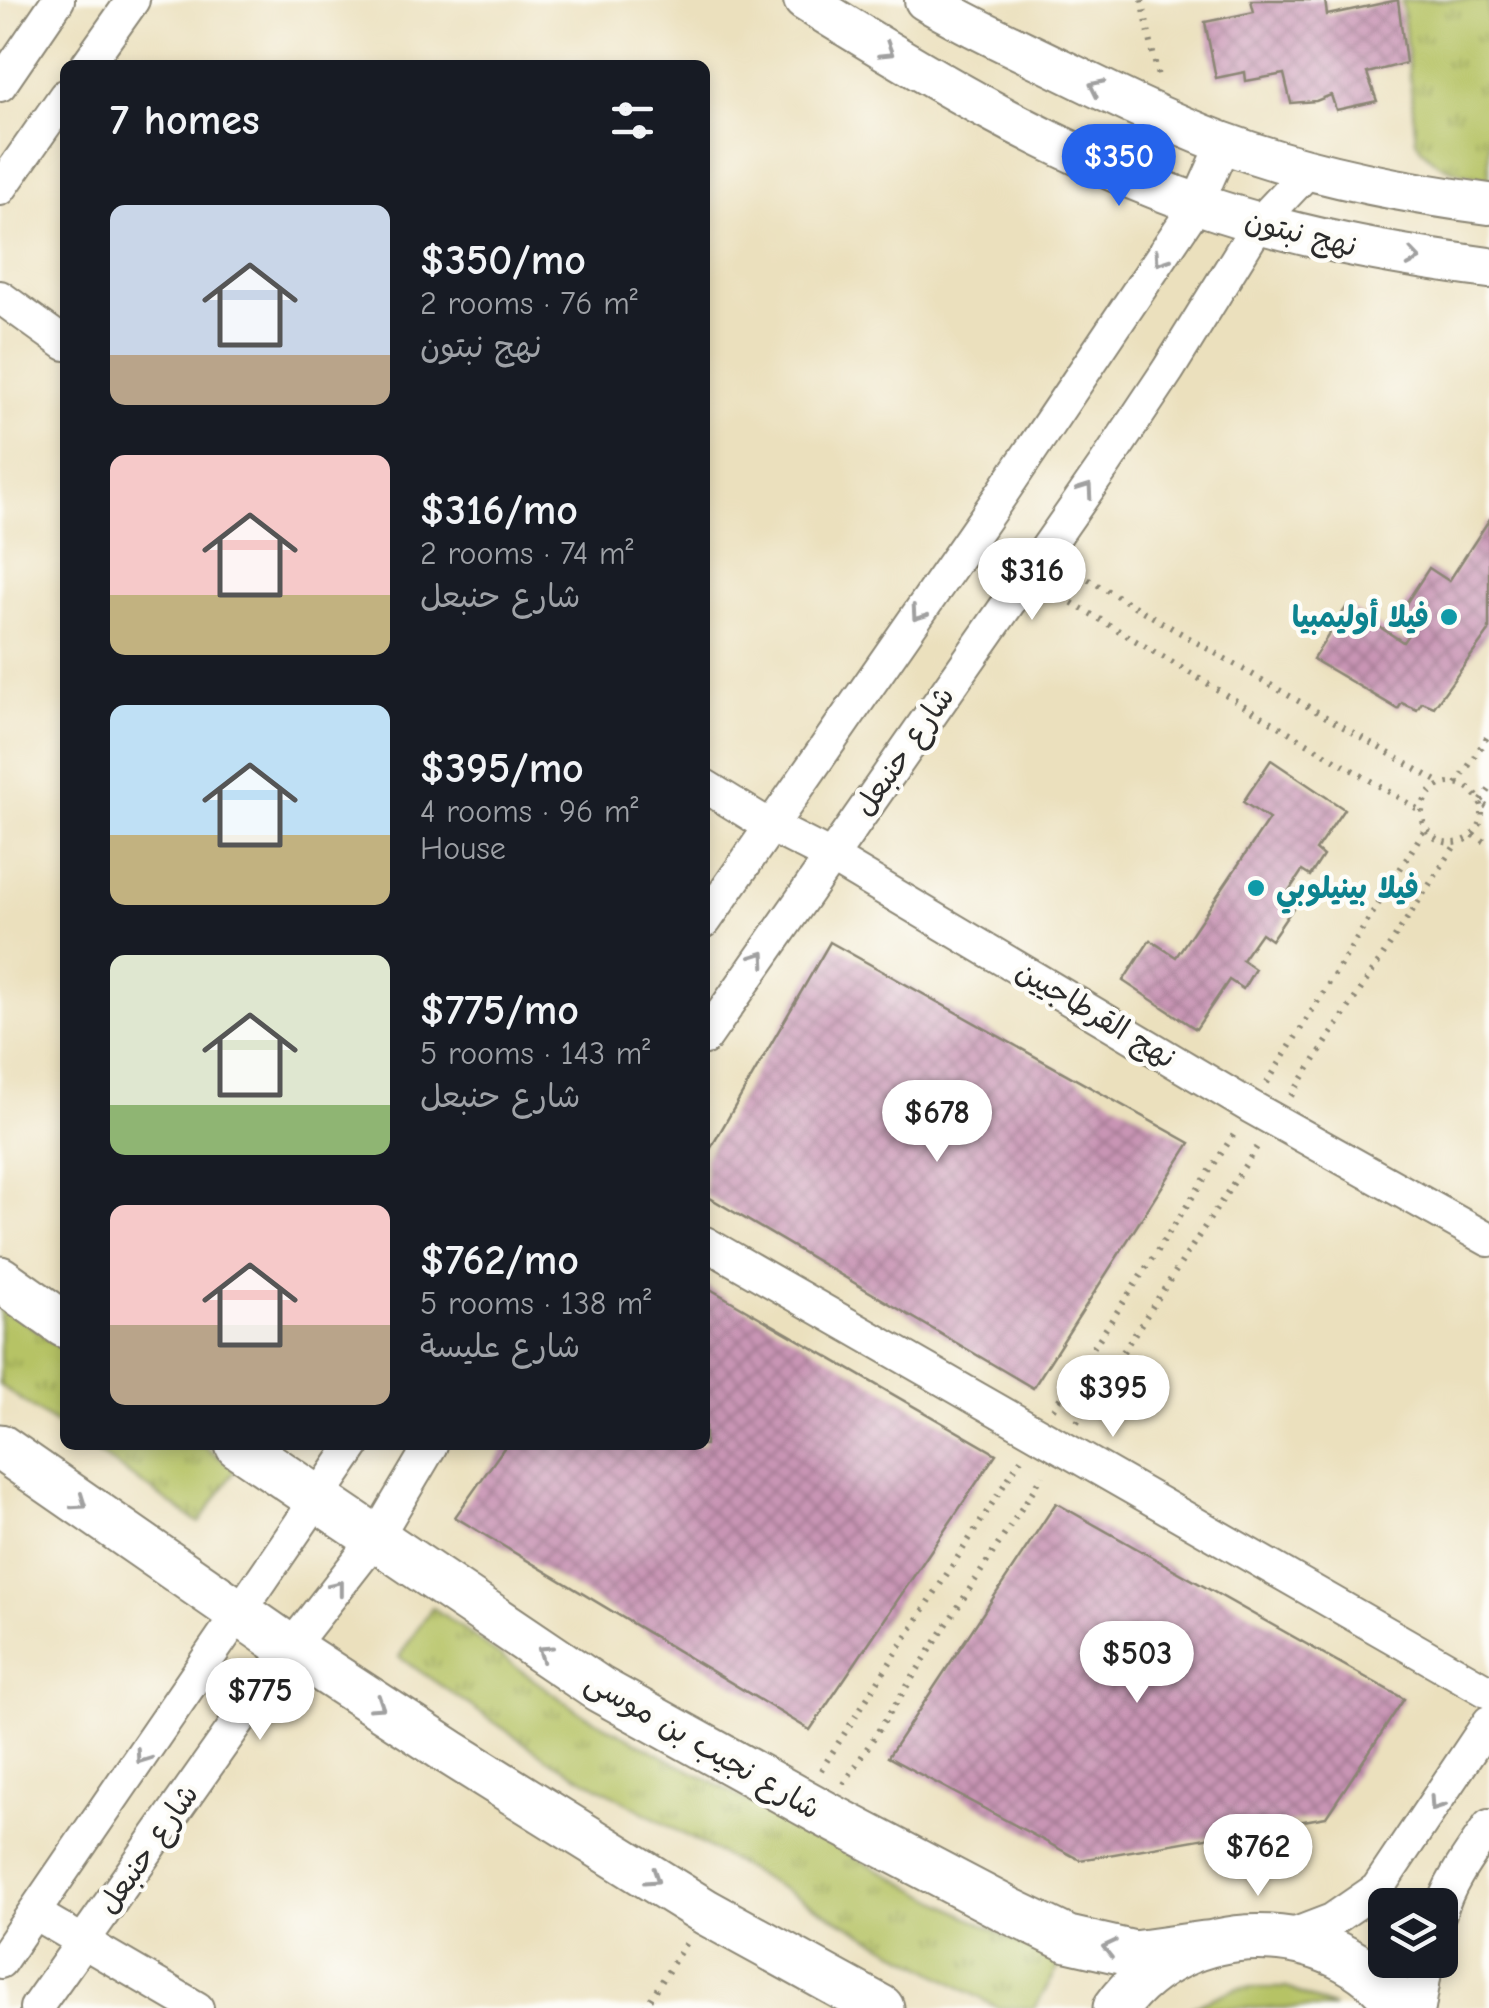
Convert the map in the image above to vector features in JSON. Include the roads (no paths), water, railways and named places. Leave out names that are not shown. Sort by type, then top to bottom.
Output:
[{"type":"main road","points":[[0,1279],[60,1321]]},
{"type":"main road","points":[[0,1448],[290,1648],[451,1753],[706,1912],[881,2008]]},
{"type":"main road","name":"شارع نجيب بن موسى","points":[[245,1450],[600,1689],[813,1808],[1068,1939],[1134,1954],[1244,1936],[1285,1938],[1325,1949],[1361,1968],[1400,2008]]},
{"type":"main road","points":[[1116,2008],[1128,1991],[1163,1963],[1205,1944]]},
{"type":"street","points":[[0,86],[58,0]]},
{"type":"street","points":[[91,60],[133,0]]},
{"type":"street","name":"نهج نبتون","points":[[804,0],[902,60],[1075,153],[1197,204],[1340,245],[1489,268]]},
{"type":"street","points":[[925,0],[1166,119],[1224,143],[1309,170],[1439,198],[1489,204]]},
{"type":"street","points":[[0,188],[60,103]]},
{"type":"street","points":[[710,914],[1004,492],[1197,204],[1224,143]]},
{"type":"street","name":"شارع حنبعل","points":[[710,1031],[1168,370],[1259,223],[1309,170]]},
{"type":"street","points":[[0,297],[60,340]]},
{"type":"street","name":"نهج القرطاجيين","points":[[710,789],[1263,1113],[1489,1240]]},
{"type":"street","points":[[710,1246],[1489,1692]]},
{"type":"street","name":"شارع حنبعل","points":[[0,1962],[351,1450]]},
{"type":"street","name":"شارع حنبعل","points":[[36,2008],[290,1648],[376,1538],[429,1450]]},
{"type":"street","points":[[1285,1938],[1332,1920],[1377,1889],[1489,1722]]},
{"type":"street","points":[[1451,1888],[1489,1826]]},
{"type":"street","points":[[34,1913],[196,2008]]},
{"type":"street","points":[[1419,2008],[1424,1978]]},
{"type":"place","name":"فيلا أوليمبيا","points":[[1449,617]]},
{"type":"place","name":"فيلا بينيلوبي","points":[[1256,888]]}]
